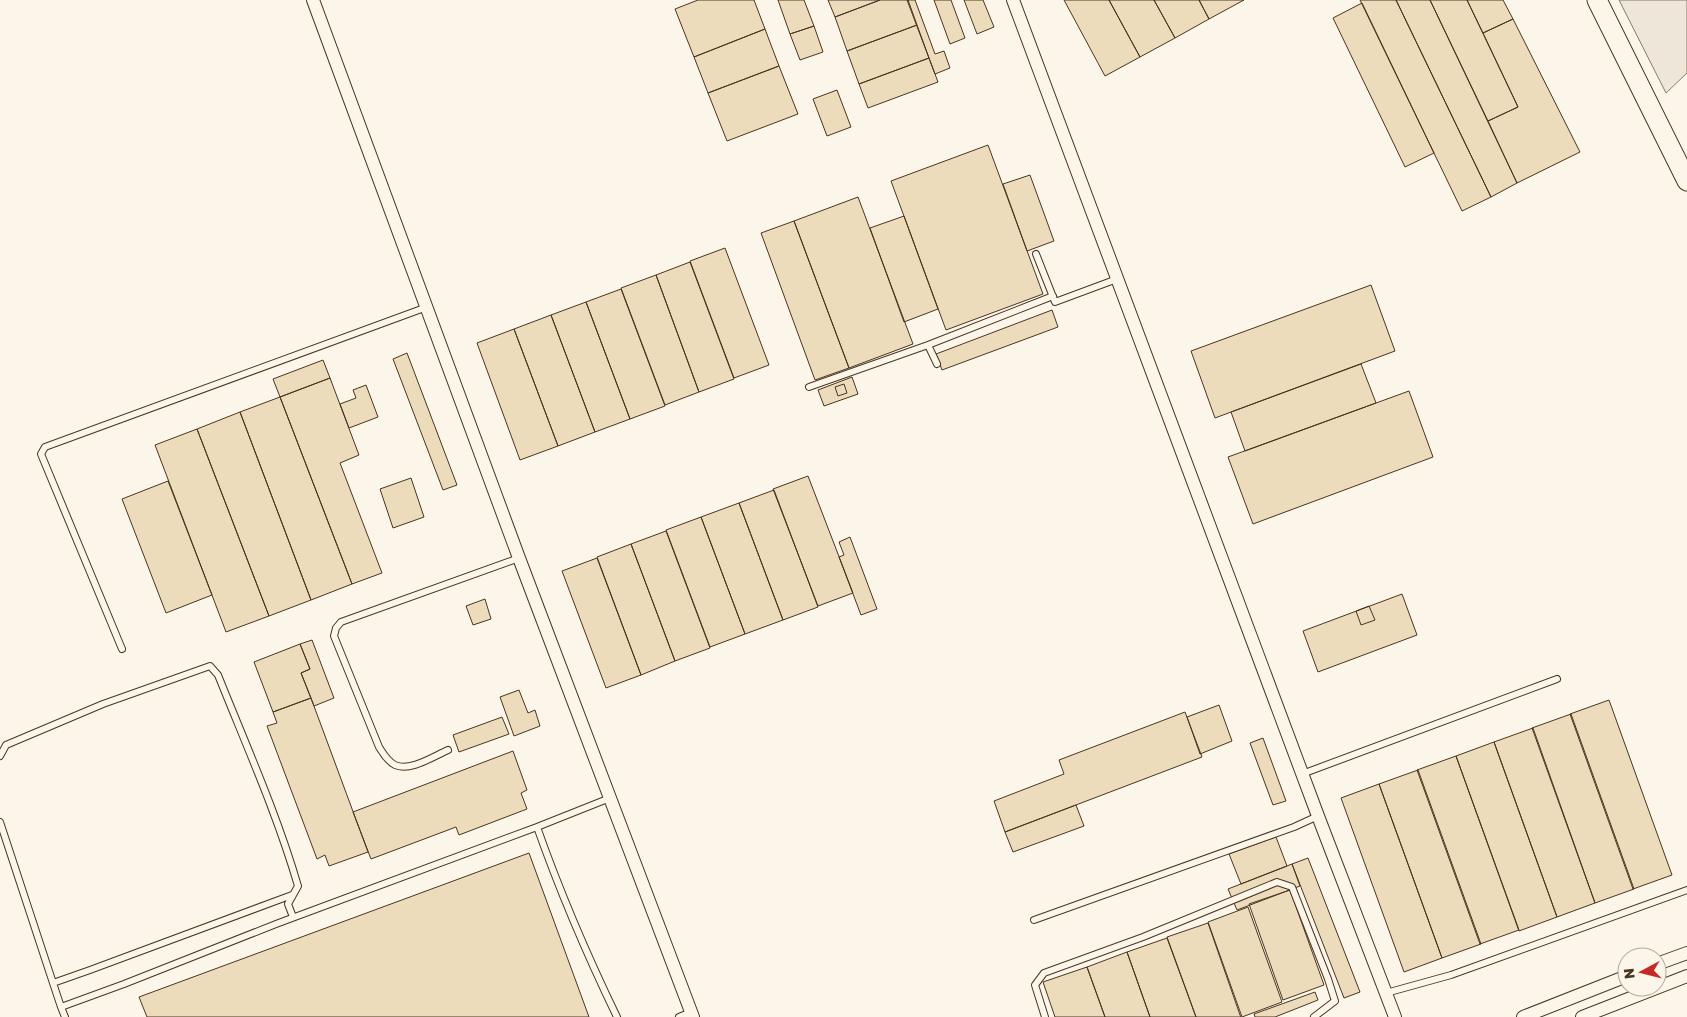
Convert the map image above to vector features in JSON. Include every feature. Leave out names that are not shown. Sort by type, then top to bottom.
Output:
[{"type":"main road","points":[[1597,0],[1687,181]]},
{"type":"street","points":[[313,0],[519,558],[610,798],[688,1015]]},
{"type":"street","points":[[1013,0],[1302,774],[1395,1017]]},
{"type":"street","points":[[1667,960],[1687,952]]},
{"type":"street","points":[[1582,1017],[1687,976]]},
{"type":"street","points":[[1523,1017],[1617,980]]},
{"type":"lane","points":[[1036,254],[1055,302],[1117,279]]},
{"type":"lane","points":[[809,387],[928,345],[1053,296]]},
{"type":"lane","points":[[122,650],[41,454],[45,447],[427,307]]},
{"type":"lane","points":[[928,345],[937,364]]},
{"type":"lane","points":[[448,750],[410,766],[396,766],[386,758],[379,747],[334,636],[336,628],[341,622],[519,558]]},
{"type":"lane","points":[[0,756],[6,745],[103,704],[210,666],[218,675],[267,795],[298,886],[288,904],[293,917]]},
{"type":"lane","points":[[1302,774],[1557,679]]},
{"type":"lane","points":[[61,1007],[293,917],[610,798]]},
{"type":"lane","points":[[1034,920],[1294,827],[1318,816]]},
{"type":"lane","points":[[0,822],[65,1017]]},
{"type":"lane","points":[[537,827],[549,862],[617,1017]]},
{"type":"lane","points":[[1045,1017],[1036,985],[1044,973],[1143,937],[1277,882],[1292,887],[1335,1001],[1314,1017]]},
{"type":"lane","points":[[1386,993],[1451,975],[1687,890]]},
{"type":"lane","points":[[53,983],[292,895]]},
{"type":"shaded area","points":[[1619,0],[1687,0],[1687,73],[1666,93]]},
{"type":"building","points":[[698,0],[754,0],[765,29],[694,57],[675,9]]},
{"type":"building","points":[[778,0],[804,0],[814,26],[790,34]]},
{"type":"building","points":[[828,0],[880,0],[835,17]]},
{"type":"building","points":[[880,0],[908,0],[917,25],[847,51],[835,17]]},
{"type":"building","points":[[907,0],[915,0],[935,54],[944,51],[950,68],[935,74]]},
{"type":"building","points":[[934,0],[951,0],[965,38],[950,44]]},
{"type":"building","points":[[964,0],[983,0],[994,27],[977,34]]},
{"type":"building","points":[[1064,0],[1109,0],[1140,57],[1105,76]]},
{"type":"building","points":[[1109,0],[1154,0],[1175,38],[1140,57]]},
{"type":"building","points":[[1154,0],[1199,0],[1209,19],[1175,38]]},
{"type":"building","points":[[1199,0],[1244,0],[1209,19]]},
{"type":"building","points":[[1360,0],[1396,0],[1491,197],[1462,211]]},
{"type":"building","points":[[1396,0],[1430,0],[1517,183],[1491,197]]},
{"type":"building","points":[[1430,0],[1467,0],[1518,107],[1488,121]]},
{"type":"building","points":[[1467,0],[1503,0],[1513,19],[1483,33]]},
{"type":"building","points":[[1362,3],[1434,153],[1405,167],[1333,18]]},
{"type":"building","points":[[1513,19],[1580,152],[1517,183],[1488,121],[1518,107],[1483,33]]},
{"type":"building","points":[[917,25],[929,58],[859,84],[847,51]]},
{"type":"building","points":[[814,26],[823,52],[800,60],[790,34]]},
{"type":"building","points":[[765,29],[779,66],[708,93],[694,57]]},
{"type":"building","points":[[929,58],[938,82],[868,108],[859,84]]},
{"type":"building","points":[[779,66],[798,114],[727,141],[708,93]]},
{"type":"building","points":[[837,90],[851,127],[827,136],[813,99]]},
{"type":"building","points":[[988,145],[1043,294],[946,330],[891,181]]},
{"type":"building","points":[[1030,175],[1054,241],[1027,251],[1003,184]]},
{"type":"building","points":[[858,197],[913,344],[849,368],[794,221]]},
{"type":"building","points":[[904,216],[938,309],[904,322],[870,228]]},
{"type":"building","points":[[794,221],[849,368],[815,380],[761,233]]},
{"type":"building","points":[[725,248],[769,365],[734,378],[690,261]]},
{"type":"building","points":[[690,262],[734,379],[699,392],[656,275]]},
{"type":"building","points":[[656,275],[699,392],[665,405],[621,288]]},
{"type":"building","points":[[1371,285],[1395,351],[1215,418],[1191,351]]},
{"type":"building","points":[[621,289],[665,406],[630,419],[586,302]]},
{"type":"building","points":[[586,302],[630,419],[595,432],[551,315]]},
{"type":"building","points":[[1052,310],[1058,327],[942,370],[936,354]]},
{"type":"building","points":[[551,315],[595,432],[558,446],[514,329]]},
{"type":"building","points":[[514,329],[558,446],[520,460],[477,343]]},
{"type":"building","points":[[407,353],[457,485],[443,490],[393,359]]},
{"type":"building","points":[[323,360],[330,378],[280,397],[273,379]]},
{"type":"building","points":[[1361,364],[1376,403],[1245,451],[1231,412]]},
{"type":"building","points":[[852,377],[858,394],[824,406],[818,390]]},
{"type":"building","points":[[330,378],[359,455],[340,463],[382,573],[352,584],[280,397]]},
{"type":"building","points":[[844,384],[847,393],[838,396],[835,387]]},
{"type":"building","points":[[366,385],[378,417],[349,428],[340,404],[356,398],[353,390]]},
{"type":"building","points":[[1409,391],[1433,457],[1253,524],[1228,457]]},
{"type":"building","points":[[280,397],[352,584],[311,600],[240,412]]},
{"type":"building","points":[[240,412],[311,600],[269,616],[197,429]]},
{"type":"building","points":[[197,429],[269,616],[226,632],[155,445]]},
{"type":"building","points":[[808,476],[853,593],[818,606],[773,489]]},
{"type":"building","points":[[411,478],[424,517],[393,528],[380,489]]},
{"type":"building","points":[[168,481],[212,595],[166,613],[122,499]]},
{"type":"building","points":[[774,490],[818,607],[783,620],[739,503]]},
{"type":"building","points":[[739,503],[783,620],[745,634],[701,517]]},
{"type":"building","points":[[701,517],[745,634],[710,647],[666,530]]},
{"type":"building","points":[[666,531],[710,648],[675,661],[631,544]]},
{"type":"building","points":[[850,537],[877,609],[861,615],[839,557],[844,555],[839,542]]},
{"type":"building","points":[[631,544],[675,661],[641,675],[597,557]]},
{"type":"building","points":[[597,558],[641,675],[606,688],[562,571]]},
{"type":"building","points":[[1402,594],[1417,635],[1318,672],[1303,631]]},
{"type":"building","points":[[485,599],[491,619],[473,625],[466,606]]},
{"type":"building","points":[[1369,606],[1375,620],[1361,625],[1356,611]]},
{"type":"building","points":[[312,640],[334,698],[314,706],[301,673],[310,669],[300,644]]},
{"type":"building","points":[[300,644],[310,669],[301,673],[311,698],[273,712],[254,662]]},
{"type":"building","points":[[519,690],[528,713],[535,710],[540,726],[514,736],[500,697]]},
{"type":"building","points":[[311,698],[368,852],[329,866],[325,855],[317,859],[267,726],[277,723],[273,712]]},
{"type":"building","points":[[1609,700],[1672,875],[1633,889],[1570,714]]},
{"type":"building","points":[[1219,705],[1232,741],[1200,754],[1187,717]]},
{"type":"building","points":[[1185,712],[1202,757],[1005,832],[994,801],[1064,774],[1059,760]]},
{"type":"building","points":[[1571,714],[1634,889],[1595,903],[1532,728]]},
{"type":"building","points":[[502,717],[509,734],[459,752],[453,735]]},
{"type":"building","points":[[1533,728],[1595,903],[1557,917],[1494,742]]},
{"type":"building","points":[[1263,738],[1286,801],[1273,805],[1250,743]]},
{"type":"building","points":[[1494,742],[1557,917],[1519,931],[1456,756]]},
{"type":"building","points":[[513,751],[527,790],[521,793],[527,809],[459,835],[456,827],[371,859],[353,812]]},
{"type":"building","points":[[1456,756],[1519,930],[1480,944],[1417,770]]},
{"type":"building","points":[[1418,770],[1481,944],[1442,958],[1379,784]]},
{"type":"building","points":[[1379,784],[1442,958],[1404,972],[1341,798]]},
{"type":"building","points":[[1076,805],[1084,826],[1013,852],[1005,832]]},
{"type":"building","points":[[1276,837],[1287,866],[1241,884],[1229,854]]},
{"type":"building","points":[[529,853],[589,1017],[147,1017],[139,997]]},
{"type":"building","points":[[1308,858],[1360,992],[1344,998],[1292,864]]},
{"type":"building","points":[[1292,864],[1300,886],[1237,910],[1228,889]]},
{"type":"building","points":[[1290,890],[1324,985],[1283,1000],[1249,904]]},
{"type":"building","points":[[1248,907],[1282,1002],[1242,1017],[1208,922]]},
{"type":"building","points":[[1208,923],[1241,1017],[1196,1017],[1167,937]]},
{"type":"building","points":[[1167,938],[1196,1017],[1150,1017],[1127,952]]},
{"type":"building","points":[[1127,952],[1150,1017],[1105,1017],[1087,967]]},
{"type":"building","points":[[1087,967],[1105,1017],[1055,1017],[1043,982]]},
{"type":"building","points":[[1315,992],[1318,1000],[1275,1017],[1255,1017],[1254,1014]]}]
